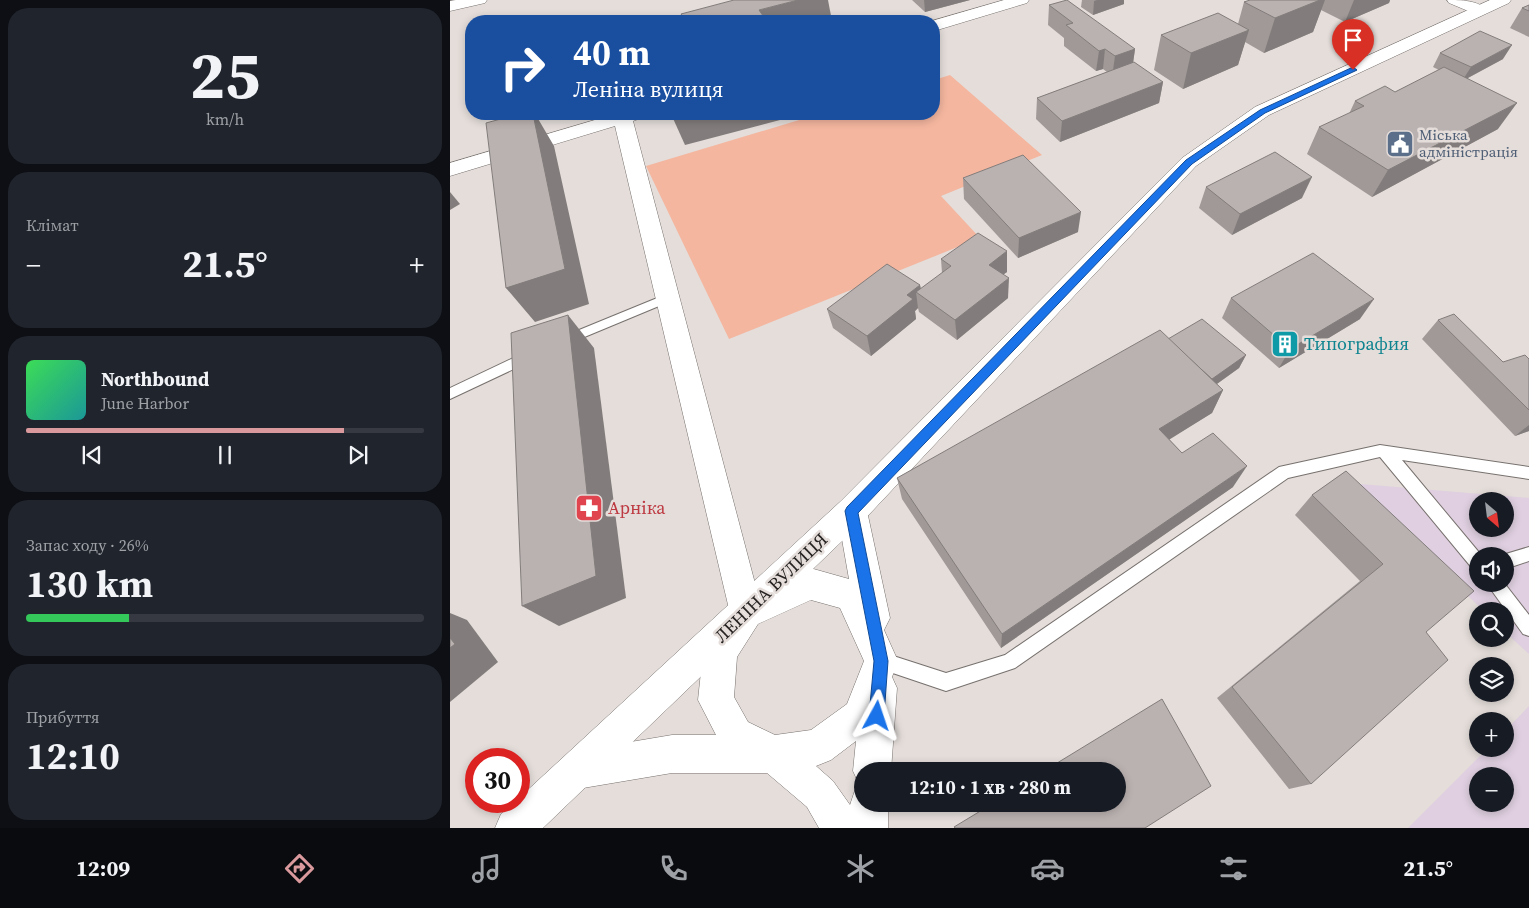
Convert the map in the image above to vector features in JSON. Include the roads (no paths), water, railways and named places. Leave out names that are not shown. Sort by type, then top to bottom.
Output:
[{"type":"street","points":[[450,6],[479,0]]},
{"type":"street","points":[[940,24],[1021,0]]},
{"type":"street","points":[[1455,0],[1492,5]]},
{"type":"street","name":"ЛЕНІНА ВУЛИЦЯ","points":[[516,828],[852,511],[1189,162],[1262,111],[1492,5]]},
{"type":"street","points":[[450,170],[615,120]]},
{"type":"street","points":[[629,120],[667,298],[746,612]]},
{"type":"street","points":[[852,511],[881,661],[873,762]]},
{"type":"street","points":[[577,770],[672,754],[774,754],[818,748],[860,716],[881,661],[851,595],[810,584],[746,612],[720,654],[716,700],[735,735],[774,754],[820,794],[842,828]]},
{"type":"street","points":[[868,828],[869,812]]},
{"type":"lane","points":[[450,394],[547,348],[667,298]]},
{"type":"lane","points":[[881,661],[946,682],[1009,662],[1284,472],[1380,451],[1529,473]]},
{"type":"lane","points":[[1386,452],[1469,552]]},
{"type":"lane","points":[[1514,558],[1529,554]]},
{"type":"lane","points":[[1501,592],[1529,628]]},
{"type":"place","name":"Міська адміністрація","points":[[1400,144]]},
{"type":"place","name":"Типография","points":[[1285,344]]},
{"type":"place","name":"Арніка","points":[[589,508]]}]
